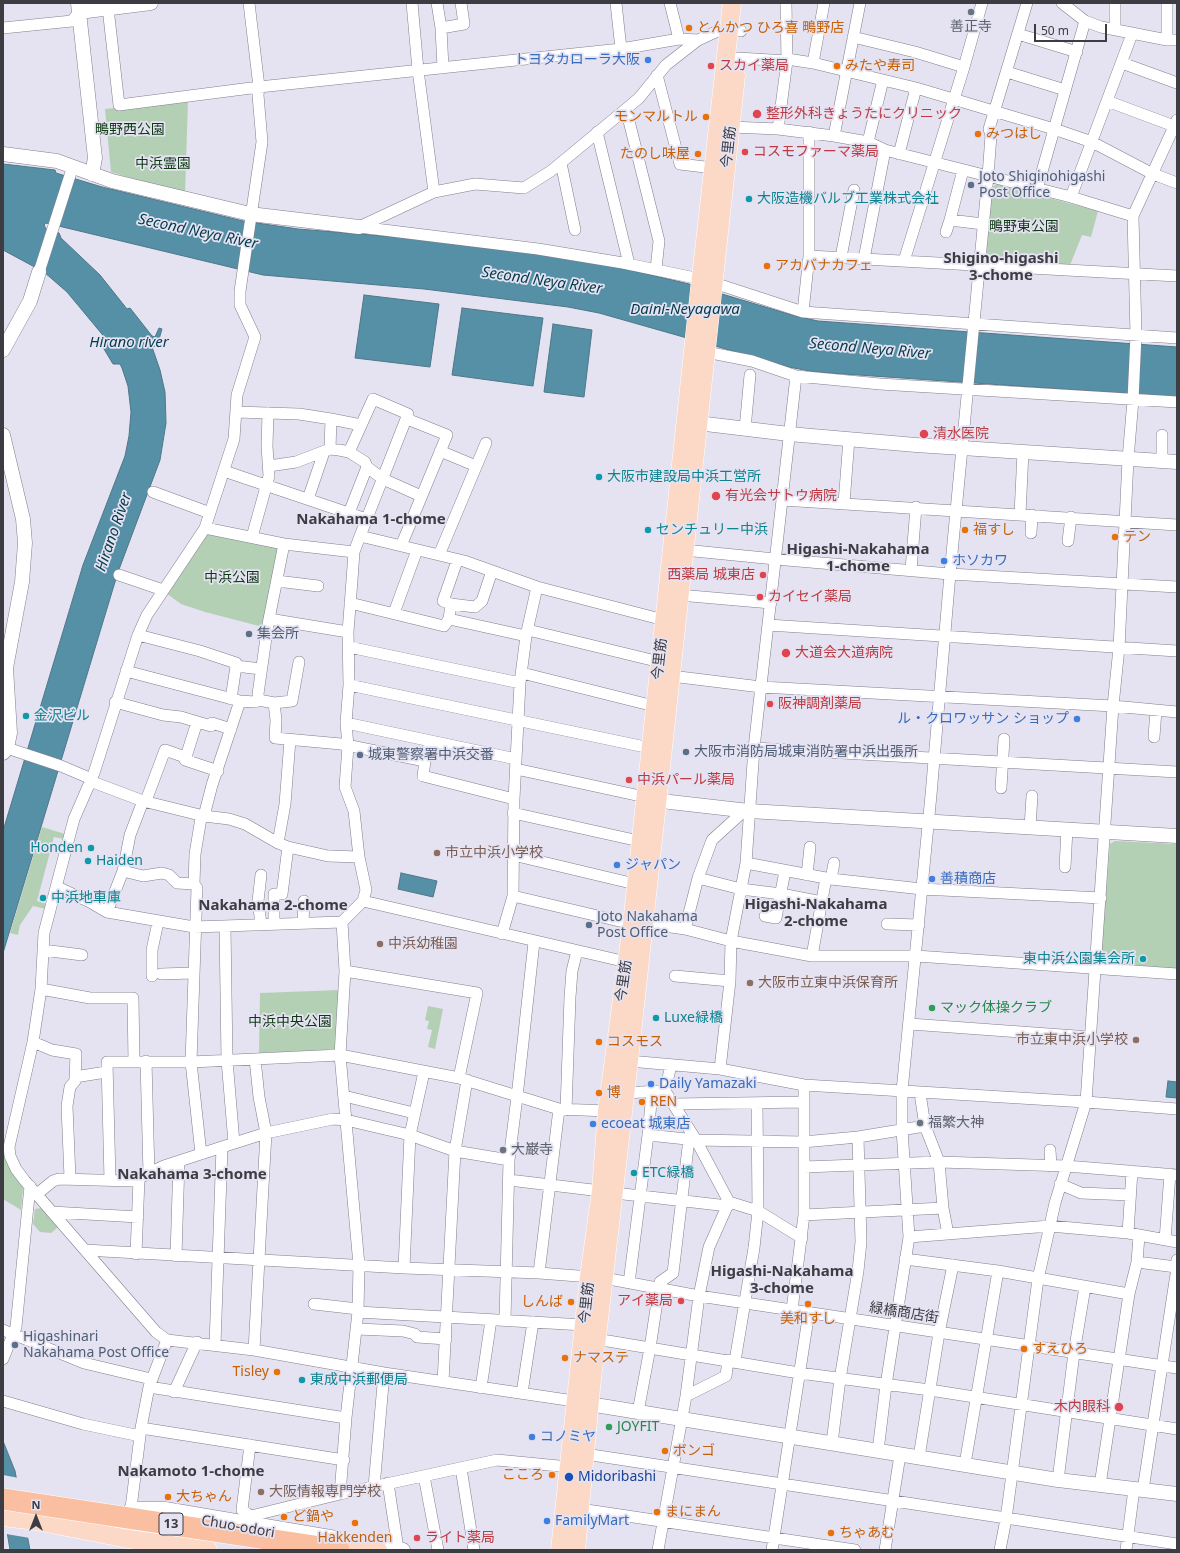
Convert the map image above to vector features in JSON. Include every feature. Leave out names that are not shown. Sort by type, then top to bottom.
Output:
[{"type":"highway","name":"13","points":[[3,1499],[338,1550]]},
{"type":"highway","name":"13","points":[[3,1511],[256,1550]]},
{"type":"main road","name":"今里筋","points":[[707,285],[731,128],[738,58],[732,3]]},
{"type":"main road","name":"今里筋","points":[[638,924],[635,884],[639,841],[651,798],[650,748],[654,706],[664,620],[693,423],[702,345],[707,285],[713,168],[735,30],[744,3]]},
{"type":"main road","name":"今里筋","points":[[608,1192],[607,1110],[633,964],[651,798],[671,676],[684,550],[693,423]]},
{"type":"main road","name":"今里筋","points":[[560,1550],[569,1467],[596,1339],[597,1278],[608,1192],[626,1093],[629,1061],[633,964]]},
{"type":"main road","name":"今里筋","points":[[576,1550],[585,1454],[583,1402],[584,1325],[597,1278]]},
{"type":"main road","name":"Chuo-odori","points":[[3,1492],[131,1508],[378,1550]]},
{"type":"main road","name":"Chuo-odori","points":[[3,1517],[36,1521],[128,1545],[208,1550]]},
{"type":"street","points":[[78,8],[108,8],[151,3]]},
{"type":"street","points":[[249,3],[259,87],[258,95],[262,142],[241,272],[240,305],[255,337],[240,382],[234,440],[205,528],[147,615],[138,635],[115,702],[94,774],[74,819],[44,933],[41,989],[33,1042],[10,1147],[12,1161],[33,1190],[52,1212],[156,1332],[167,1340],[197,1342],[254,1350],[384,1373],[583,1402],[682,1420],[965,1464],[1012,1473],[1177,1494]]},
{"type":"street","points":[[412,3],[418,70],[434,192]]},
{"type":"street","points":[[437,3],[441,28],[443,68]]},
{"type":"street","points":[[441,28],[464,24],[461,3]]},
{"type":"street","points":[[616,3],[621,49]]},
{"type":"street","points":[[670,3],[679,39]]},
{"type":"street","points":[[778,129],[787,60],[786,3]]},
{"type":"street","points":[[813,63],[824,3]]},
{"type":"street","points":[[834,136],[860,3]]},
{"type":"street","points":[[904,261],[964,67],[982,3]]},
{"type":"street","points":[[878,1451],[886,1384],[909,1237],[902,1129],[902,1091],[910,1024],[950,574],[988,176],[991,135],[989,129],[1027,3]]},
{"type":"street","points":[[1115,3],[1115,29]]},
{"type":"street","points":[[1067,5],[1085,21],[1101,27],[1132,34],[1172,40],[1167,3]]},
{"type":"street","points":[[3,28],[72,20],[78,8]]},
{"type":"street","points":[[78,8],[95,158],[92,174]]},
{"type":"street","points":[[108,8],[119,105],[259,87],[621,49],[679,39],[698,40]]},
{"type":"street","points":[[1037,189],[1085,21]]},
{"type":"street","points":[[359,227],[434,192],[475,184],[524,188],[561,163],[596,132],[639,98],[666,65],[698,40],[720,30],[735,30]]},
{"type":"street","points":[[1018,34],[1077,52]]},
{"type":"street","points":[[1071,197],[1132,34]]},
{"type":"street","points":[[854,37],[915,52],[964,67]]},
{"type":"street","points":[[738,58],[787,60],[813,63],[916,88],[1054,129],[1092,142],[1153,174],[1177,183]]},
{"type":"street","points":[[1122,63],[1177,83]]},
{"type":"street","points":[[1007,72],[1065,90]]},
{"type":"street","points":[[657,75],[680,164],[713,168]]},
{"type":"street","points":[[868,142],[883,80]]},
{"type":"street","points":[[899,154],[916,88]]},
{"type":"street","points":[[1000,1550],[1006,1519],[1038,1279],[1060,1184],[1086,1102],[1110,768],[1113,706],[1119,648],[1128,459],[1133,398],[1136,339],[1136,274],[1133,216],[1176,123],[1106,101]]},
{"type":"street","points":[[626,109],[659,241],[656,270]]},
{"type":"street","points":[[731,128],[778,129],[809,132],[868,142],[885,150],[899,154],[1071,197],[1133,216]]},
{"type":"street","points":[[596,132],[629,264]]},
{"type":"street","points":[[803,312],[809,256],[809,132]]},
{"type":"street","points":[[864,259],[885,150]]},
{"type":"street","points":[[3,154],[50,160],[72,170],[92,174],[112,181],[250,218],[359,227],[538,248],[656,270],[803,312],[973,327],[1136,339],[1177,338]]},
{"type":"street","points":[[561,163],[575,230]]},
{"type":"street","points":[[3,350],[30,301],[72,170]]},
{"type":"street","points":[[946,232],[963,170]]},
{"type":"street","points":[[841,257],[854,190]]},
{"type":"street","points":[[950,220],[983,224]]},
{"type":"street","points":[[809,256],[979,264],[1136,274],[1177,274]]},
{"type":"street","points":[[702,345],[796,376],[880,384],[968,386],[1177,402]]},
{"type":"street","points":[[745,429],[750,375]]},
{"type":"street","points":[[720,1069],[730,981],[731,941],[746,863],[747,810],[796,376]]},
{"type":"street","points":[[57,887],[90,902],[107,912],[194,927],[303,922],[342,922],[363,901],[366,890],[359,858],[354,812],[345,787],[348,746],[346,723],[349,685],[348,632],[354,552],[408,414],[373,399],[349,452]]},
{"type":"street","points":[[236,412],[299,414],[361,425]]},
{"type":"street","points":[[252,538],[266,486],[269,466],[267,446],[268,413]]},
{"type":"street","points":[[308,499],[327,451],[331,419]]},
{"type":"street","points":[[401,546],[447,435],[407,419]]},
{"type":"street","points":[[693,423],[849,439],[1177,462]]},
{"type":"street","points":[[3,435],[10,495],[23,519],[25,547],[22,579],[6,668],[10,733],[5,751],[61,766],[87,777],[90,781],[144,801],[204,816],[229,819],[245,824],[283,845],[328,856],[359,858]]},
{"type":"street","points":[[1162,435],[1162,461]]},
{"type":"street","points":[[844,503],[849,439]]},
{"type":"street","points":[[439,555],[486,443]]},
{"type":"street","points":[[269,466],[296,462],[327,451],[349,452],[365,462],[367,467],[383,480],[421,496]]},
{"type":"street","points":[[440,451],[476,466]]},
{"type":"street","points":[[1020,514],[1023,452]]},
{"type":"street","points":[[349,513],[367,467]]},
{"type":"street","points":[[224,471],[366,519]]},
{"type":"street","points":[[153,492],[210,513]]},
{"type":"street","points":[[782,500],[916,507],[1177,525]]},
{"type":"street","points":[[911,570],[916,507]]},
{"type":"street","points":[[1031,533],[1032,515]]},
{"type":"street","points":[[1068,541],[1071,518]]},
{"type":"street","points":[[205,528],[284,544],[354,552]]},
{"type":"street","points":[[360,536],[439,555],[457,561],[464,561],[537,587],[664,620]]},
{"type":"street","points":[[259,700],[258,694],[269,619],[284,544]]},
{"type":"street","points":[[394,613],[418,550]]},
{"type":"street","points":[[684,550],[950,574],[1177,588]]},
{"type":"street","points":[[457,561],[443,601],[451,604],[475,607],[482,601],[492,571]]},
{"type":"street","points":[[119,574],[164,590]]},
{"type":"street","points":[[277,581],[318,586]]},
{"type":"street","points":[[502,934],[513,896],[513,813],[521,678],[527,633],[537,587]]},
{"type":"street","points":[[679,595],[771,603]]},
{"type":"street","points":[[350,603],[444,626],[449,619],[451,604]]},
{"type":"street","points":[[269,619],[348,632]]},
{"type":"street","points":[[449,619],[527,633],[660,662]]},
{"type":"street","points":[[768,625],[945,635],[1177,651]]},
{"type":"street","points":[[138,635],[200,651],[236,663],[236,700],[231,729],[212,785],[204,816],[202,818],[195,854],[194,884],[197,888],[194,927],[191,1062],[201,1154]]},
{"type":"street","points":[[349,647],[521,678],[654,706]]},
{"type":"street","points":[[126,671],[236,700],[255,702],[259,700],[274,703],[292,702],[299,662]]},
{"type":"street","points":[[236,666],[262,670]]},
{"type":"street","points":[[671,676],[761,687],[1113,706],[1177,712]]},
{"type":"street","points":[[349,685],[650,748]]},
{"type":"street","points":[[115,702],[163,715],[211,726],[212,723],[231,729]]},
{"type":"street","points":[[274,703],[276,720],[275,738],[348,746],[425,761]]},
{"type":"street","points":[[1154,737],[1156,710]]},
{"type":"street","points":[[197,722],[185,760],[218,770]]},
{"type":"street","points":[[346,723],[430,741],[670,802],[747,810],[1177,836]]},
{"type":"street","points":[[274,923],[274,894],[282,894],[285,804],[290,740]]},
{"type":"street","points":[[1001,788],[1004,740]]},
{"type":"street","points":[[430,741],[423,776],[514,799]]},
{"type":"street","points":[[754,748],[1177,772]]},
{"type":"street","points":[[107,912],[123,871],[130,835],[144,801],[147,798],[165,750],[186,757]]},
{"type":"street","points":[[1030,827],[1032,796]]},
{"type":"street","points":[[685,929],[698,878],[712,840],[747,810]]},
{"type":"street","points":[[513,813],[639,841]]},
{"type":"street","points":[[1065,867],[1068,829]]},
{"type":"street","points":[[807,875],[810,847]]},
{"type":"street","points":[[513,855],[635,884]]},
{"type":"street","points":[[812,956],[822,902],[834,862]]},
{"type":"street","points":[[746,863],[828,879],[922,888],[1101,898]]},
{"type":"street","points":[[123,871],[143,876],[162,873],[169,875],[177,883],[194,884]]},
{"type":"street","points":[[765,916],[776,918],[785,871]]},
{"type":"street","points":[[261,875],[258,901],[261,924]]},
{"type":"street","points":[[698,878],[741,889],[781,894],[822,902]]},
{"type":"street","points":[[513,896],[638,924],[685,929],[731,941],[812,956],[916,956],[1177,974]]},
{"type":"street","points":[[303,922],[304,901]]},
{"type":"street","points":[[363,901],[633,964]]},
{"type":"street","points":[[158,922],[152,950],[156,975],[193,973]]},
{"type":"street","points":[[340,1494],[344,1460],[346,1418],[353,1367],[358,1311],[359,1265],[340,1055],[345,971],[342,922]]},
{"type":"street","points":[[887,924],[919,925]]},
{"type":"street","points":[[225,926],[227,1060],[234,1143]]},
{"type":"street","points":[[505,1320],[508,1271],[509,1160],[518,1097],[534,942]]},
{"type":"street","points":[[42,950],[82,956]]},
{"type":"street","points":[[539,1273],[562,1110],[572,971],[577,951]]},
{"type":"street","points":[[345,971],[476,993],[463,1079],[455,1150],[443,1382]]},
{"type":"street","points":[[675,976],[730,981]]},
{"type":"street","points":[[41,989],[90,998],[133,998],[134,1062]]},
{"type":"street","points":[[910,1024],[1090,1037]]},
{"type":"street","points":[[33,1042],[52,1050],[76,1054],[75,1081],[70,1087],[67,1106],[70,1178]]},
{"type":"street","points":[[110,1180],[106,1072],[107,1062],[191,1062],[340,1055],[463,1079],[562,1110],[607,1110]]},
{"type":"street","points":[[254,1350],[266,1133],[258,1097],[255,1059]]},
{"type":"street","points":[[146,1061],[149,1174]]},
{"type":"street","points":[[629,1061],[720,1069],[804,1085],[1177,1109]]},
{"type":"street","points":[[671,1065],[665,1090],[729,1204]]},
{"type":"street","points":[[75,1077],[106,1072]]},
{"type":"street","points":[[404,1268],[410,1135],[424,1072]]},
{"type":"street","points":[[792,1310],[804,1215],[804,1085]]},
{"type":"street","points":[[626,1093],[665,1090]]},
{"type":"street","points":[[629,1283],[652,1092]]},
{"type":"street","points":[[920,1093],[924,1126],[939,1162],[943,1208],[948,1234]]},
{"type":"street","points":[[344,1096],[414,1113]]},
{"type":"street","points":[[674,1104],[803,1102]]},
{"type":"street","points":[[686,1396],[726,1376],[731,1360],[745,1302],[758,1211],[757,1103]]},
{"type":"street","points":[[33,1190],[53,1181],[70,1178],[133,1181],[179,1161],[266,1133],[333,1119],[346,1120],[410,1135],[455,1150],[509,1160]]},
{"type":"street","points":[[648,1135],[692,1140],[803,1142],[858,1137],[924,1126]]},
{"type":"street","points":[[832,1443],[840,1378],[859,1264],[861,1213],[858,1137]]},
{"type":"street","points":[[638,1412],[660,1282],[673,1273],[692,1140]]},
{"type":"street","points":[[215,1345],[222,1147]]},
{"type":"street","points":[[1050,1150],[1051,1166]]},
{"type":"street","points":[[176,1256],[179,1161]]},
{"type":"street","points":[[804,1167],[905,1162],[939,1162],[1066,1166],[1173,1174],[1164,1240]]},
{"type":"street","points":[[1100,1485],[1112,1418],[1129,1294],[1137,1262],[1130,1195],[1132,1171]]},
{"type":"street","points":[[136,1254],[139,1179]]},
{"type":"street","points":[[509,1180],[683,1201],[729,1204],[758,1211],[802,1238]]},
{"type":"street","points":[[1060,1184],[1081,1193],[1130,1195]]},
{"type":"street","points":[[8,1332],[16,1328],[33,1190]]},
{"type":"street","points":[[658,1550],[682,1420],[699,1296],[709,1247],[729,1204]]},
{"type":"street","points":[[804,1215],[943,1208]]},
{"type":"street","points":[[52,1212],[138,1217]]},
{"type":"street","points":[[909,1237],[1050,1226],[1133,1235],[1177,1242]]},
{"type":"street","name":"緑橋商店街","points":[[85,1250],[404,1268],[508,1271],[597,1278],[850,1320],[1177,1368]]},
{"type":"street","points":[[905,1259],[998,1271],[1129,1294]]},
{"type":"street","points":[[1126,1550],[1153,1425],[1177,1269],[1137,1262]]},
{"type":"street","points":[[919,1457],[939,1333],[953,1265]]},
{"type":"street","points":[[965,1464],[998,1271]]},
{"type":"street","points":[[1058,1480],[1074,1354],[1085,1287]]},
{"type":"street","points":[[314,1304],[358,1311],[447,1318],[584,1325]]},
{"type":"street","points":[[772,1550],[791,1437],[799,1373],[809,1312]]},
{"type":"street","points":[[481,1388],[491,1320]]},
{"type":"street","points":[[522,1393],[533,1322]]},
{"type":"street","points":[[356,1329],[403,1331],[415,1334],[417,1337],[446,1338]]},
{"type":"street","points":[[3,1359],[8,1332]]},
{"type":"street","points":[[8,1332],[84,1363],[150,1383],[174,1392],[346,1418]]},
{"type":"street","points":[[596,1339],[731,1360],[799,1373],[930,1390],[1021,1404],[1067,1413],[1112,1418],[1177,1429]]},
{"type":"street","points":[[128,1545],[140,1432],[150,1383],[167,1340]]},
{"type":"street","points":[[174,1392],[197,1342]]},
{"type":"street","points":[[374,1487],[384,1373]]},
{"type":"street","points":[[3,1401],[82,1424],[250,1445],[344,1460]]},
{"type":"street","points":[[245,1519],[242,1510],[250,1445]]},
{"type":"street","points":[[585,1454],[893,1500],[1128,1538],[1177,1544]]},
{"type":"street","points":[[885,1550],[900,1455]]},
{"type":"street","points":[[245,1519],[340,1494],[497,1460],[569,1467]]},
{"type":"street","points":[[461,1468],[474,1550]]},
{"type":"street","points":[[424,1476],[438,1550]]},
{"type":"street","points":[[131,1508],[165,1509],[245,1519],[400,1550],[388,1483]]},
{"type":"street","points":[[580,1509],[662,1523],[848,1549]]},
{"type":"green space","name":"鴫野西公園","points":[[188,100],[185,195],[111,172],[105,109]]},
{"type":"green space","name":"鴫野東公園","points":[[997,184],[1098,211],[1091,237],[1082,235],[1070,265],[990,260],[986,255],[992,187]]},
{"type":"green space","name":"中浜公園","points":[[207,532],[281,547],[263,627],[205,612],[181,604],[166,593]]},
{"type":"green space","points":[[42,827],[65,834],[64,839],[54,837],[37,901],[47,904],[46,909],[33,906],[20,925],[18,935],[10,933]]},
{"type":"green space","points":[[1115,841],[1177,844],[1177,969],[1107,963],[1101,956],[1110,844]]},
{"type":"green space","name":"中浜中央公園","points":[[340,990],[339,1050],[259,1053],[260,993]]},
{"type":"green space","points":[[428,1006],[443,1009],[435,1049],[428,1047],[432,1030],[427,1029],[429,1021],[425,1020]]},
{"type":"green space","points":[[3,1155],[23,1188],[21,1210],[3,1199]]},
{"type":"green space","points":[[41,1208],[58,1227],[51,1233],[40,1232],[33,1224],[35,1209]]},
{"type":"water","name":"Daini-Neyagawa","points":[[3,164],[55,170],[56,173],[102,187],[243,221],[298,229],[443,241],[600,263],[689,284],[795,316],[818,321],[1177,347],[1177,397],[815,372],[789,367],[599,313],[568,307],[424,289],[263,275],[46,223],[44,225],[46,229],[59,233],[61,238],[100,275],[127,309],[130,308],[152,336],[155,337],[159,328],[162,329],[157,346],[152,347],[160,370],[165,392],[166,423],[160,460],[118,572],[3,953],[3,831],[83,565],[125,456],[129,436],[131,412],[128,386],[122,368],[120,364],[113,364],[101,344],[106,339],[67,292],[44,272],[3,250]]},
{"type":"water","points":[[364,295],[439,304],[430,367],[355,358]]},
{"type":"water","points":[[462,308],[543,318],[533,386],[452,375]]},
{"type":"water","points":[[553,324],[592,330],[584,397],[544,392]]},
{"type":"water","points":[[401,873],[437,881],[433,897],[398,889]]},
{"type":"water","points":[[1168,1081],[1177,1082],[1177,1098],[1166,1097]]},
{"type":"water","points":[[3,1441],[15,1471],[30,1550],[10,1550],[3,1507]]},
{"type":"pier","points":[[3,1475],[19,1478],[30,1538],[6,1534],[3,1519]]},
{"type":"place","name":"善正寺","points":[[971,12]]},
{"type":"place","name":"とんかつ ひろ喜 鴫野店","points":[[689,28]]},
{"type":"place","name":"トヨタカローラ大阪","points":[[648,60]]},
{"type":"place","name":"スカイ薬局","points":[[711,66]]},
{"type":"place","name":"みたや寿司","points":[[837,66]]},
{"type":"place","name":"整形外科きょうたにクリニック","points":[[757,114]]},
{"type":"place","name":"モンマルトル","points":[[706,117]]},
{"type":"place","name":"みつはし","points":[[978,134]]},
{"type":"place","name":"コスモファーマ薬局","points":[[745,152]]},
{"type":"place","name":"たのし味屋","points":[[698,154]]},
{"type":"place","name":"Joto Shiginohigashi Post Office","points":[[971,185]]},
{"type":"place","name":"大阪造機バルブ工業株式会社","points":[[749,199]]},
{"type":"place","name":"アカバナカフェ","points":[[767,266]]},
{"type":"place","name":"清水医院","points":[[924,434]]},
{"type":"place","name":"大阪市建設局中浜工営所","points":[[599,477]]},
{"type":"place","name":"有光会サトウ病院","points":[[716,496]]},
{"type":"place","name":"センチュリー中浜","points":[[648,530]]},
{"type":"place","name":"福すし","points":[[965,530]]},
{"type":"place","name":"テン","points":[[1115,537]]},
{"type":"place","name":"ホソカワ","points":[[944,561]]},
{"type":"place","name":"西薬局 城東店","points":[[763,575]]},
{"type":"place","name":"カイセイ薬局","points":[[760,597]]},
{"type":"place","name":"集会所","points":[[249,634]]},
{"type":"place","name":"大道会大道病院","points":[[786,653]]},
{"type":"place","name":"阪神調剤薬局","points":[[770,704]]},
{"type":"place","name":"金沢ビル","points":[[26,716]]},
{"type":"place","name":"ル・クロワッサン ショップ","points":[[1077,719]]},
{"type":"place","name":"大阪市消防局城東消防署中浜出張所","points":[[686,752]]},
{"type":"place","name":"城東警察署中浜交番","points":[[360,755]]},
{"type":"place","name":"中浜パール薬局","points":[[629,780]]},
{"type":"place","name":"Honden","points":[[91,848]]},
{"type":"place","name":"市立中浜小学校","points":[[437,853]]},
{"type":"place","name":"Haiden","points":[[88,861]]},
{"type":"place","name":"ジャパン","points":[[617,865]]},
{"type":"place","name":"善積商店","points":[[932,879]]},
{"type":"place","name":"中浜地車庫","points":[[43,898]]},
{"type":"place","name":"Joto Nakahama Post Office","points":[[589,925]]},
{"type":"place","name":"中浜幼稚園","points":[[380,944]]},
{"type":"place","name":"東中浜公園集会所","points":[[1143,959]]},
{"type":"place","name":"大阪市立東中浜保育所","points":[[750,983]]},
{"type":"place","name":"マック体操クラブ","points":[[932,1008]]},
{"type":"place","name":"Luxe緑橋","points":[[656,1018]]},
{"type":"place","name":"市立東中浜小学校","points":[[1136,1040]]},
{"type":"place","name":"コスモス","points":[[599,1042]]},
{"type":"place","name":"Daily Yamazaki","points":[[651,1084]]},
{"type":"place","name":"博","points":[[599,1093]]},
{"type":"place","name":"REN","points":[[642,1102]]},
{"type":"place","name":"福繁大神","points":[[920,1123]]},
{"type":"place","name":"ecoeat 城東店","points":[[593,1124]]},
{"type":"place","name":"大巌寺","points":[[503,1150]]},
{"type":"place","name":"ETC緑橋","points":[[634,1173]]},
{"type":"place","name":"アイ薬局","points":[[681,1301]]},
{"type":"place","name":"しんば","points":[[571,1302]]},
{"type":"place","name":"美和すし","points":[[808,1304]]},
{"type":"place","name":"Higashinari Nakahama Post Office","points":[[15,1345]]},
{"type":"place","name":"すえひろ","points":[[1024,1349]]},
{"type":"place","name":"ナマステ","points":[[565,1358]]},
{"type":"place","name":"Tisley","points":[[277,1372]]},
{"type":"place","name":"東成中浜郵便局","points":[[302,1380]]},
{"type":"place","name":"木内眼科","points":[[1119,1407]]},
{"type":"place","name":"JOYFIT","points":[[609,1427]]},
{"type":"place","name":"コノミヤ","points":[[532,1437]]},
{"type":"place","name":"ボンゴ","points":[[665,1451]]},
{"type":"place","name":"こころ","points":[[552,1475]]},
{"type":"place","name":"Midoribashi","points":[[569,1477]]},
{"type":"place","name":"大阪情報専門学校","points":[[261,1492]]},
{"type":"place","name":"大ちゃん","points":[[168,1497]]},
{"type":"place","name":"まにまん","points":[[657,1512]]},
{"type":"place","name":"ど鍋や","points":[[284,1517]]},
{"type":"place","name":"FamilyMart","points":[[547,1521]]},
{"type":"place","name":"Hakkenden","points":[[355,1523]]},
{"type":"place","name":"ちゃあむ","points":[[831,1533]]},
{"type":"place","name":"ライト薬局","points":[[417,1538]]},
{"type":"district","name":"Shigino-higashi 3-chome","points":[[1001,268]]},
{"type":"district","name":"Nakahama 1-chome","points":[[371,520]]},
{"type":"district","name":"Higashi-Nakahama 1-chome","points":[[858,558]]},
{"type":"district","name":"Nakahama 2-chome","points":[[273,906]]},
{"type":"district","name":"Higashi-Nakahama 2-chome","points":[[816,914]]},
{"type":"district","name":"Nakahama 3-chome","points":[[192,1175]]},
{"type":"district","name":"Higashi-Nakahama 3-chome","points":[[782,1280]]},
{"type":"district","name":"Nakamoto 1-chome","points":[[191,1472]]},
{"type":"park label","name":"中浜霊園","points":[[163,164]]},
{"type":"water label","name":"Second Neya River","points":[[198,232]]},
{"type":"water label","name":"Second Neya River","points":[[542,281]]},
{"type":"water label","name":"Hirano river","points":[[129,343]]},
{"type":"water label","name":"Second Neya River","points":[[870,349]]},
{"type":"water label","name":"Hirano River","points":[[114,532]]}]
